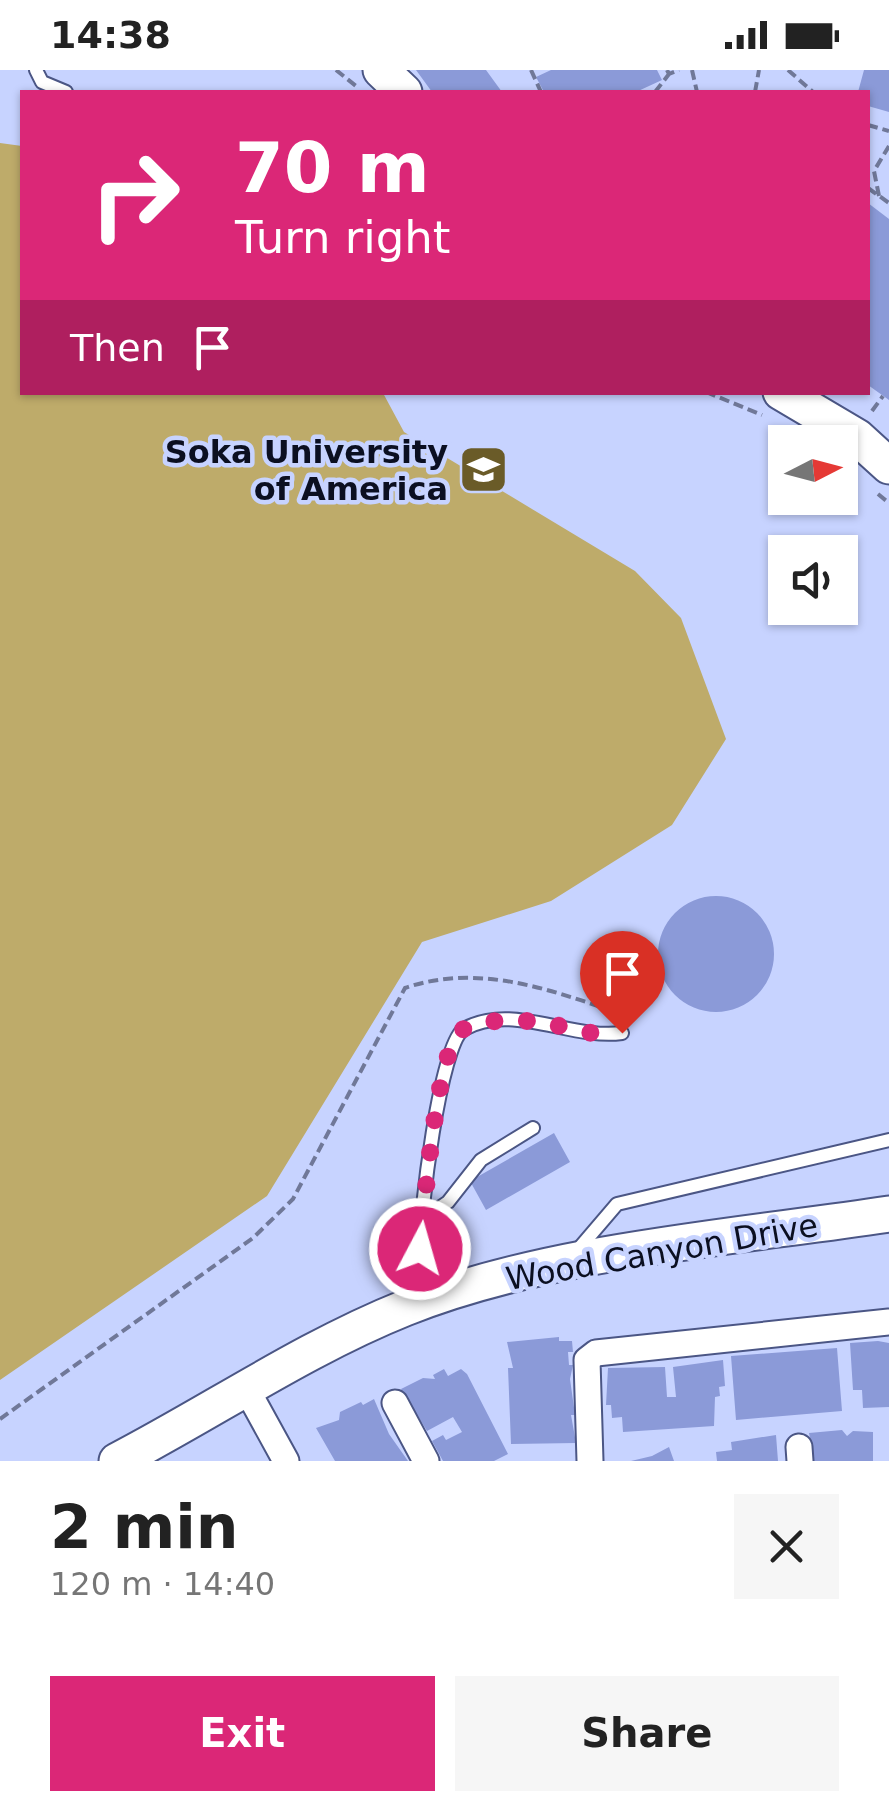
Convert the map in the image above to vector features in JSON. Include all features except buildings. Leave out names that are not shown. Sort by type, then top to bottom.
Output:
[{"type":"main road","points":[[381,70],[402,90]]},
{"type":"main road","points":[[776,406],[857,437],[889,466]]},
{"type":"main road","name":"Wood Canyon Drive","points":[[117,1461],[356,1330],[438,1296],[564,1266],[889,1214]]},
{"type":"street","points":[[590,1461],[587,1360],[596,1353],[889,1322]]},
{"type":"street","points":[[247,1390],[286,1461]]},
{"type":"street","points":[[394,1403],[426,1461]]},
{"type":"lane","points":[[36,70],[42,82],[61,90]]},
{"type":"lane","points":[[438,1296],[422,1269],[423,1219],[431,1146],[450,1045],[461,1030],[487,1022],[533,1020],[570,1032],[622,1033]]},
{"type":"lane","points":[[423,1219],[448,1202],[481,1160],[533,1128]]},
{"type":"lane","points":[[564,1266],[617,1204],[889,1140]]},
{"type":"path","points":[[336,70],[361,90]]},
{"type":"path","points":[[668,72],[679,70]]},
{"type":"path","points":[[788,70],[811,90]]},
{"type":"path","points":[[879,196],[874,171],[889,146]]},
{"type":"path","points":[[870,189],[889,203]]},
{"type":"path","points":[[721,395],[776,406]]},
{"type":"path","points":[[872,411],[883,396]]},
{"type":"path","points":[[0,1420],[207,1272],[293,1199],[405,988],[436,977],[493,978],[560,992],[618,1012],[622,1033]]},
{"type":"shaded area","points":[[0,143],[20,146],[20,395],[384,395],[404,432],[635,571],[681,618],[726,739],[672,825],[551,901],[422,942],[267,1196],[0,1380]]},
{"type":"place","name":"Soka University of America","points":[[483,470]]},
{"type":"route","points":[[420,1249],[443,1078],[450,1045],[461,1030],[487,1022],[533,1020],[570,1032],[600,1036],[622,1033]]}]
